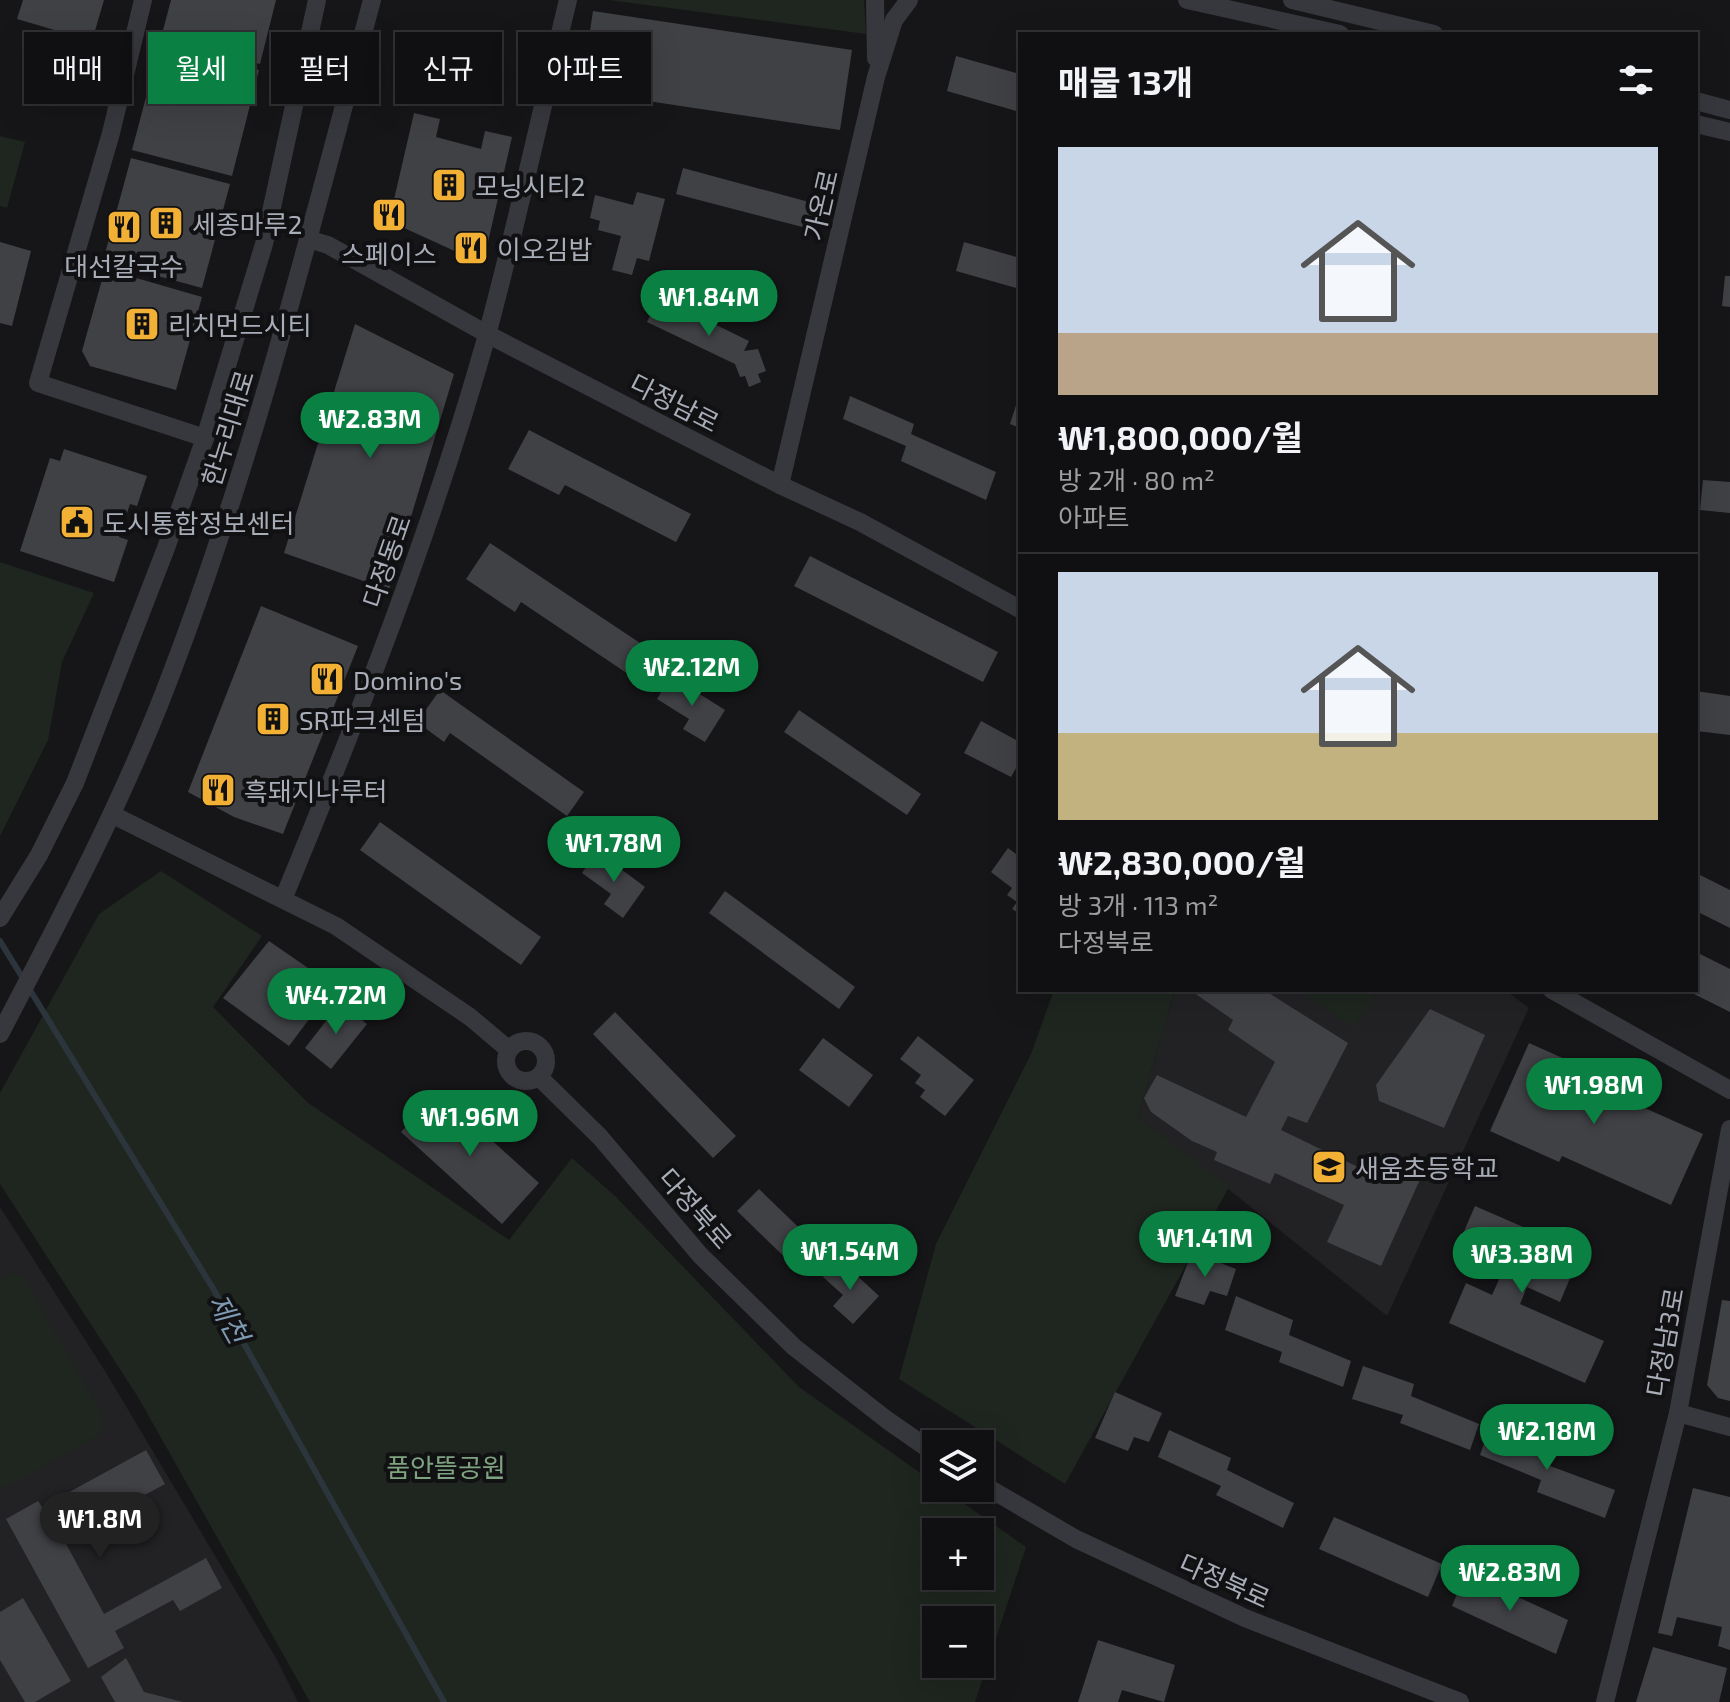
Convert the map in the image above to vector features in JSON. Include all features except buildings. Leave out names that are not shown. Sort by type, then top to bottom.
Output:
[{"type":"street","points":[[143,0],[111,133],[38,383],[205,438]]},
{"type":"street","name":"한누리대로","points":[[0,918],[39,855],[80,770],[205,438],[264,244],[317,0]]},
{"type":"street","name":"한누리대로","points":[[0,1034],[113,815],[164,693],[211,567],[261,410],[372,0]]},
{"type":"street","name":"다정동로","points":[[284,897],[362,710],[433,507],[487,334],[568,0]]},
{"type":"street","points":[[875,0],[876,77]]},
{"type":"street","points":[[876,77],[894,20],[909,0]]},
{"type":"street","points":[[1187,0],[1331,32]]},
{"type":"street","points":[[1292,0],[1426,32]]},
{"type":"street","name":"가온로","points":[[780,485],[876,77]]},
{"type":"street","points":[[1698,102],[1730,110]]},
{"type":"street","points":[[1698,124],[1730,132]]},
{"type":"street","name":"다정남로","points":[[308,239],[341,253],[487,334],[780,485],[860,522],[1018,608]]},
{"type":"street","points":[[113,815],[284,897],[348,934],[470,1017],[509,1050]]},
{"type":"street","points":[[1556,992],[1730,1090]]},
{"type":"street","points":[[520,1041],[540,1046],[547,1058],[539,1077],[521,1080],[510,1074],[506,1062],[509,1050],[520,1041]]},
{"type":"street","name":"다정북로","points":[[539,1077],[600,1137],[700,1255],[794,1347],[922,1444]]},
{"type":"street","name":"다정남3로","points":[[1605,1702],[1678,1413],[1730,1129]]},
{"type":"street","points":[[1678,1413],[1730,1427]]},
{"type":"street","name":"다정북로","points":[[994,1491],[1076,1539],[1245,1618],[1460,1702]]},
{"type":"shaded area","name":"새움초등학교","points":[[1174,992],[1508,992],[1529,1008],[1387,1316],[1138,1117]]},
{"type":"shaded area","points":[[0,1207],[105,1371],[276,1658],[298,1702],[0,1702]]},
{"type":"green space","points":[[609,0],[864,0],[866,34]]},
{"type":"green space","points":[[0,136],[25,142],[7,208],[0,206]]},
{"type":"green space","points":[[0,562],[94,593],[62,662],[48,740],[0,836]]},
{"type":"green space","name":"품안뜰공원","points":[[161,871],[262,936],[213,1007],[307,1102],[509,1240],[572,1158],[615,1196],[799,1387],[922,1474],[922,1502],[962,1502],[985,1518],[922,1518],[922,1590],[994,1590],[994,1525],[1026,1547],[994,1644],[994,1606],[922,1606],[922,1678],[983,1678],[975,1702],[310,1702],[138,1397],[0,1184],[0,1093],[99,914]]},
{"type":"green space","points":[[1053,992],[1174,992],[1138,1117],[1229,1187],[1065,1484],[994,1439],[994,1430],[980,1430],[899,1379],[936,1244],[1031,1054]]},
{"type":"green space","points":[[1301,992],[1377,992],[1353,1027]]},
{"type":"green space","points":[[13,1273],[24,1279],[102,1414],[102,1433],[5,1488],[0,1486],[0,1280]]},
{"type":"waterway","name":"제천","points":[[0,941],[214,1290],[444,1702]]},
{"type":"place","name":"모닝시티2","points":[[449,185]]},
{"type":"place","name":"스페이스","points":[[389,215]]},
{"type":"place","name":"세종마루2","points":[[166,223]]},
{"type":"place","name":"대선칼국수","points":[[124,227]]},
{"type":"place","name":"이오김밥","points":[[471,248]]},
{"type":"place","name":"리치먼드시티","points":[[142,324]]},
{"type":"place","name":"도시통합정보센터","points":[[77,522]]},
{"type":"place","name":"Domino's","points":[[327,679]]},
{"type":"place","name":"SR파크센텀","points":[[273,719]]},
{"type":"place","name":"흑돼지나루터","points":[[218,790]]},
{"type":"place","name":"새움초등학교","points":[[1329,1167]]}]
